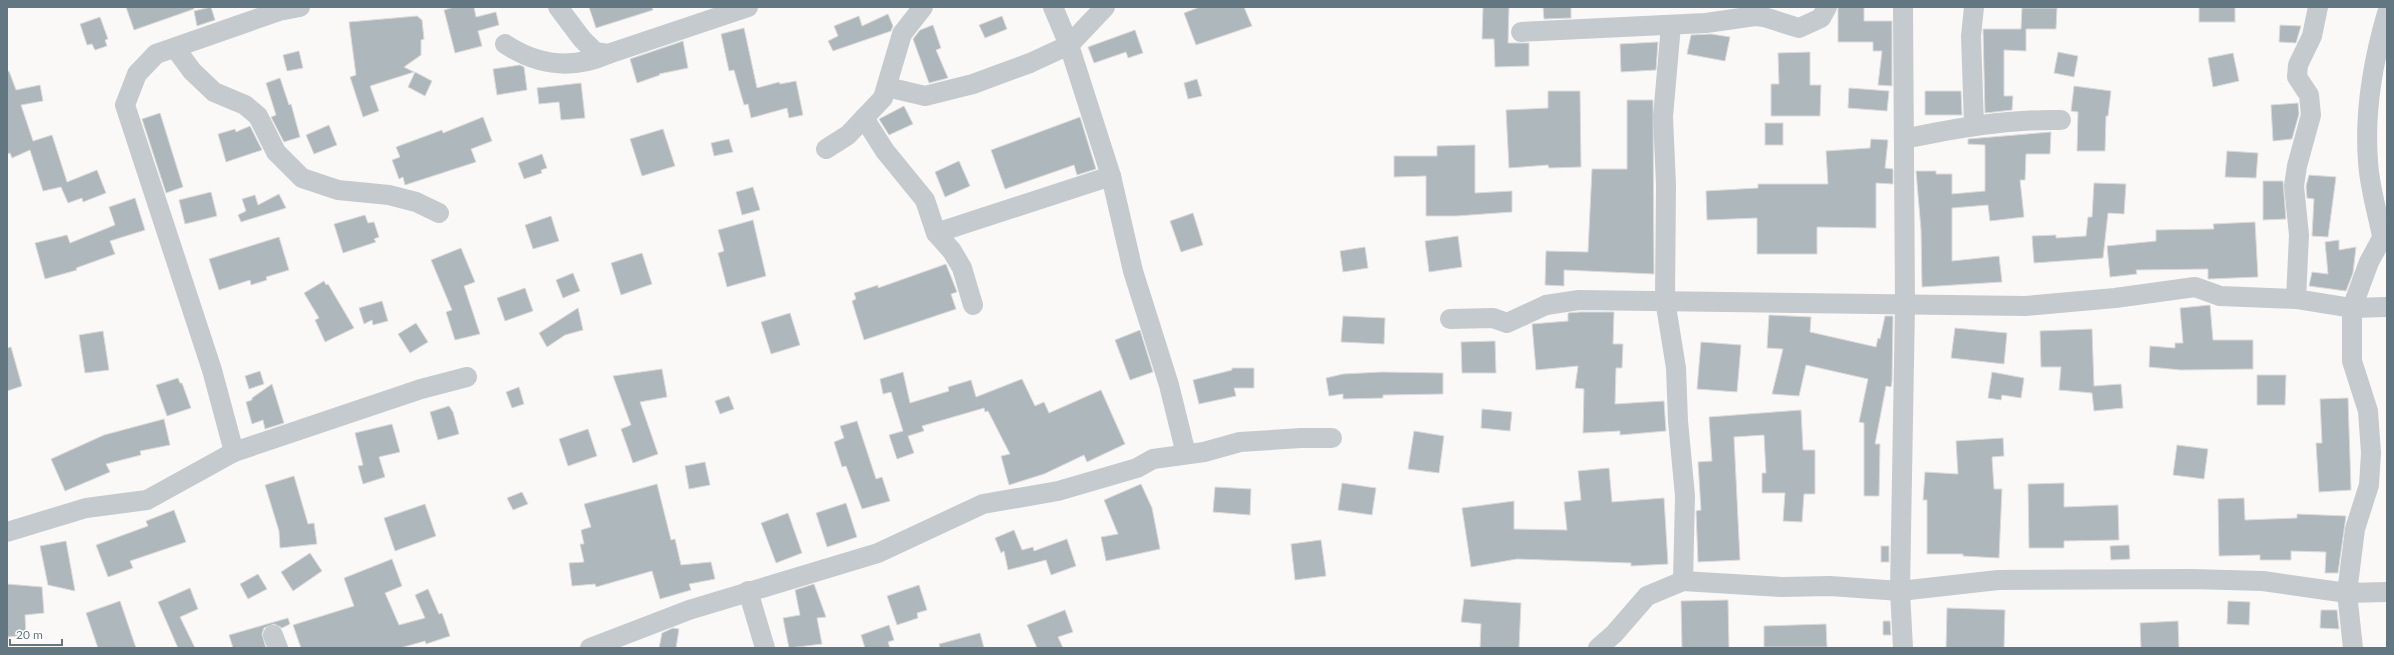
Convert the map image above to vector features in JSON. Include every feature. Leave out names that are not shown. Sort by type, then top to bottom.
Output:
[{"type":"street","points":[[234,452],[212,370],[125,105],[138,74],[156,54],[206,35],[279,11],[300,7]]},
{"type":"street","points":[[504,44],[519,53],[549,63],[571,65],[593,61],[608,54],[748,7]]},
{"type":"street","points":[[826,149],[848,136],[882,98],[887,87],[902,34],[923,7]]},
{"type":"street","points":[[1053,7],[1069,45],[1110,176],[1134,271],[1169,384],[1186,454]]},
{"type":"street","points":[[887,87],[926,96],[973,84],[1030,63],[1069,45],[1105,7]]},
{"type":"street","points":[[1521,32],[1726,22],[1755,16],[1764,17],[1799,28],[1821,18],[1827,7]]},
{"type":"street","points":[[1902,7],[1905,305],[1900,591],[1902,648]]},
{"type":"street","points":[[1974,7],[1971,36],[1974,124]]},
{"type":"street","points":[[2296,300],[2299,235],[2294,186],[2296,166],[2311,115],[2309,95],[2298,77],[2298,65],[2312,36],[2318,7]]},
{"type":"street","points":[[566,11],[582,39],[595,52],[608,54]]},
{"type":"street","points":[[2353,648],[2347,593],[2355,529],[2369,485],[2371,453],[2368,411],[2352,361],[2352,308],[2384,232],[2368,162],[2368,103],[2376,51],[2387,13]]},
{"type":"street","points":[[1671,25],[1663,117],[1666,184],[1665,300],[1676,368],[1678,421],[1685,496],[1683,581]]},
{"type":"street","points":[[175,48],[192,71],[214,92],[245,105],[258,116],[276,152],[302,178],[338,190],[389,195],[416,202],[439,213]]},
{"type":"street","points":[[864,118],[885,151],[925,200],[936,233],[952,251],[962,268],[973,305]]},
{"type":"street","points":[[1904,139],[1974,124],[2025,119],[2061,120]]},
{"type":"street","points":[[936,233],[1110,176]]},
{"type":"street","points":[[1450,319],[1493,318],[1507,323],[1553,304],[1579,300],[2025,306],[2115,298],[2195,287],[2220,296],[2296,300],[2352,308],[2387,307]]},
{"type":"street","points":[[8,527],[86,508],[147,500],[197,474],[234,452],[421,389],[467,377]]},
{"type":"street","points":[[590,648],[689,610],[878,553],[983,504],[1058,491],[1137,468],[1153,459],[1186,454],[1240,442],[1301,438],[1332,438]]},
{"type":"street","points":[[1598,648],[1614,634],[1647,596],[1683,581],[1782,587],[1830,586],[1900,591],[1998,580],[2191,579],[2263,581],[2347,593],[2387,592]]},
{"type":"street","points":[[748,591],[765,648]]},
{"type":"building","points":[[126,7],[194,7],[194,9],[134,30]]},
{"type":"building","points":[[211,7],[215,20],[197,26],[194,11]]},
{"type":"building","points":[[454,7],[474,7],[476,17],[496,12],[499,25],[478,31],[482,46],[455,53],[444,10]]},
{"type":"building","points":[[589,7],[652,7],[653,10],[596,28]]},
{"type":"building","points":[[1200,7],[1244,7],[1252,26],[1196,45],[1184,13]]},
{"type":"building","points":[[1483,7],[1509,7],[1508,43],[1529,43],[1529,66],[1495,67],[1494,39],[1482,39]]},
{"type":"building","points":[[1543,7],[1571,7],[1571,18],[1544,19]]},
{"type":"building","points":[[1838,7],[1864,7],[1864,21],[1892,21],[1892,86],[1878,85],[1882,51],[1873,51],[1873,42],[1838,42]]},
{"type":"building","points":[[2199,7],[2235,7],[2235,22],[2199,22]]},
{"type":"building","points":[[2022,8],[2057,8],[2056,29],[2026,29],[2026,51],[2004,50],[2004,96],[2013,96],[2012,110],[1985,113],[1983,29],[2021,29]]},
{"type":"building","points":[[888,14],[893,26],[891,31],[833,51],[828,41],[838,36],[834,26],[859,16],[862,26]]},
{"type":"building","points":[[417,16],[422,20],[424,39],[421,40],[421,55],[404,67],[414,72],[370,86],[379,111],[363,117],[350,77],[356,75],[349,22]]},
{"type":"building","points":[[1002,16],[1007,29],[985,38],[979,25]]},
{"type":"building","points":[[100,17],[108,39],[105,40],[107,46],[95,50],[92,44],[87,45],[80,24]]},
{"type":"building","points":[[933,25],[941,48],[936,50],[948,78],[929,83],[913,39],[920,30]]},
{"type":"building","points":[[2280,25],[2301,26],[2296,43],[2279,42]]},
{"type":"building","points":[[744,28],[757,88],[779,82],[780,84],[796,81],[803,115],[789,118],[787,108],[751,118],[748,104],[744,105],[734,70],[729,71],[721,34]]},
{"type":"building","points":[[1135,30],[1143,53],[1128,58],[1126,52],[1094,63],[1088,47]]},
{"type":"building","points":[[1711,34],[1730,37],[1725,61],[1687,54],[1691,35]]},
{"type":"building","points":[[683,41],[688,68],[659,74],[660,75],[637,83],[630,59]]},
{"type":"building","points":[[1658,42],[1656,70],[1621,72],[1620,44]]},
{"type":"building","points":[[299,51],[303,68],[287,71],[283,55]]},
{"type":"building","points":[[1810,52],[1810,85],[1821,85],[1820,116],[1771,116],[1771,84],[1779,84],[1778,53]]},
{"type":"building","points":[[2058,52],[2078,56],[2074,77],[2054,73]]},
{"type":"building","points":[[2233,53],[2239,81],[2213,87],[2208,58]]},
{"type":"building","points":[[520,65],[524,67],[527,90],[497,95],[493,69]]},
{"type":"building","points":[[9,71],[16,90],[40,85],[43,101],[21,105],[33,141],[52,135],[67,182],[97,170],[106,193],[83,202],[82,198],[68,203],[61,187],[43,191],[30,150],[12,158],[10,153],[7,154],[7,72]]},
{"type":"building","points":[[415,72],[432,81],[425,96],[408,87]]},
{"type":"building","points":[[280,78],[289,105],[291,104],[300,137],[284,142],[271,117],[276,115],[266,83]]},
{"type":"building","points":[[1197,79],[1202,96],[1188,99],[1184,83]]},
{"type":"building","points":[[581,83],[585,118],[561,120],[559,102],[539,104],[537,88]]},
{"type":"building","points":[[2074,86],[2111,91],[2108,116],[2106,116],[2105,151],[2077,151],[2078,112],[2071,111]]},
{"type":"building","points":[[1849,88],[1889,91],[1887,111],[1848,108]]},
{"type":"building","points":[[1548,91],[1580,91],[1581,167],[1549,168],[1548,165],[1509,168],[1506,110],[1548,108]]},
{"type":"building","points":[[1925,91],[1961,91],[1962,115],[1925,115]]},
{"type":"building","points":[[1627,100],[1653,100],[1654,274],[1564,270],[1564,286],[1545,285],[1546,251],[1588,252],[1592,169],[1627,169]]},
{"type":"building","points":[[2298,103],[2299,114],[2292,139],[2273,141],[2271,105]]},
{"type":"building","points":[[904,106],[913,124],[889,135],[879,119]]},
{"type":"building","points":[[160,113],[183,187],[166,193],[142,119]]},
{"type":"building","points":[[483,117],[492,141],[471,149],[476,162],[405,185],[403,177],[399,179],[392,160],[400,157],[396,147],[442,130],[443,133]]},
{"type":"building","points":[[1080,117],[1096,169],[1077,175],[1074,165],[1005,189],[991,150]]},
{"type":"building","points":[[1765,123],[1783,123],[1783,145],[1765,145]]},
{"type":"building","points":[[329,125],[337,145],[314,154],[306,135]]},
{"type":"building","points":[[250,126],[262,150],[226,162],[218,134],[235,129],[236,132]]},
{"type":"building","points":[[663,129],[675,166],[642,176],[630,139]]},
{"type":"building","points":[[2051,132],[2050,154],[2026,154],[2025,180],[2020,180],[2024,217],[1990,221],[1988,205],[1952,208],[1952,261],[1999,256],[2002,282],[1922,287],[1921,230],[1916,171],[1936,171],[1936,174],[1952,174],[1952,194],[1985,191],[1985,145],[1968,144],[1968,139]]},
{"type":"building","points":[[729,139],[733,152],[714,156],[711,143]]},
{"type":"building","points":[[1871,139],[1888,140],[1885,168],[1893,169],[1893,184],[1876,183],[1876,228],[1817,227],[1817,254],[1757,254],[1757,218],[1707,220],[1706,191],[1758,188],[1758,184],[1828,184],[1826,151],[1870,148]]},
{"type":"building","points":[[1475,145],[1475,193],[1512,191],[1512,212],[1456,216],[1426,216],[1426,176],[1394,177],[1394,156],[1437,156],[1437,146]]},
{"type":"building","points":[[2227,151],[2258,153],[2256,178],[2225,177]]},
{"type":"building","points":[[542,154],[547,168],[541,170],[542,173],[524,179],[518,163]]},
{"type":"building","points":[[959,161],[970,186],[945,197],[935,172]]},
{"type":"building","points":[[2309,175],[2336,177],[2328,237],[2312,236],[2314,199],[2307,198],[2306,186]]},
{"type":"building","points":[[2263,181],[2283,181],[2286,219],[2263,220]]},
{"type":"building","points":[[2094,183],[2126,184],[2124,214],[2108,213],[2103,258],[2034,263],[2032,236],[2056,235],[2056,238],[2086,236],[2088,217],[2092,217]]},
{"type":"building","points":[[753,187],[760,210],[742,215],[736,192]]},
{"type":"building","points":[[211,192],[217,216],[185,224],[179,200]]},
{"type":"building","points":[[279,194],[286,208],[241,222],[238,215],[246,211],[242,199],[255,195],[258,205]]},
{"type":"building","points":[[135,198],[145,230],[110,241],[115,254],[76,268],[77,270],[45,279],[35,243],[67,235],[70,243],[115,225],[109,207]]},
{"type":"building","points":[[1193,213],[1203,245],[1181,252],[1170,221]]},
{"type":"building","points":[[365,215],[368,223],[374,222],[379,237],[374,239],[376,242],[343,253],[334,224]]},
{"type":"building","points":[[551,216],[559,241],[533,249],[525,225]]},
{"type":"building","points":[[753,220],[766,276],[727,287],[718,253],[724,251],[718,230]]},
{"type":"building","points":[[2255,222],[2258,277],[2208,279],[2208,269],[2136,270],[2137,274],[2110,277],[2107,246],[2156,241],[2156,230],[2214,229],[2213,224]]},
{"type":"building","points":[[1458,236],[1462,267],[1429,272],[1425,241]]},
{"type":"building","points":[[279,237],[289,270],[266,277],[267,280],[251,285],[250,280],[219,290],[209,259]]},
{"type":"building","points":[[2339,240],[2339,250],[2356,247],[2353,273],[2346,291],[2309,286],[2312,272],[2328,274],[2325,242]]},
{"type":"building","points":[[1365,247],[1368,268],[1343,272],[1340,251]]},
{"type":"building","points":[[461,248],[475,282],[464,286],[480,334],[455,340],[446,312],[452,310],[431,260]]},
{"type":"building","points":[[642,253],[652,284],[621,295],[611,263]]},
{"type":"building","points":[[946,264],[957,292],[951,294],[956,309],[864,340],[852,301],[856,299],[854,293],[878,285],[878,288]]},
{"type":"building","points":[[573,273],[580,291],[563,298],[556,280]]},
{"type":"building","points":[[324,281],[326,285],[328,284],[354,328],[325,342],[315,320],[319,318],[304,293]]},
{"type":"building","points":[[525,288],[533,311],[505,321],[497,298]]},
{"type":"building","points":[[382,301],[388,321],[373,325],[372,320],[364,324],[359,308]]},
{"type":"building","points":[[2210,305],[2213,340],[2253,340],[2253,369],[2181,370],[2149,367],[2150,346],[2175,348],[2175,343],[2183,343],[2180,308]]},
{"type":"building","points":[[578,308],[583,330],[565,335],[547,347],[539,333]]},
{"type":"building","points":[[1614,312],[1613,344],[1623,344],[1622,368],[1616,368],[1615,404],[1664,401],[1666,431],[1620,435],[1620,431],[1583,433],[1584,389],[1575,388],[1578,366],[1536,370],[1532,324],[1568,321],[1568,313]]},
{"type":"building","points":[[790,313],[800,345],[771,354],[761,322]]},
{"type":"building","points":[[1769,315],[1811,317],[1810,332],[1876,347],[1878,338],[1880,339],[1885,316],[1893,316],[1892,381],[1891,387],[1886,386],[1875,444],[1880,444],[1879,496],[1864,496],[1864,423],[1859,422],[1868,379],[1806,365],[1799,396],[1772,394],[1783,349],[1767,348]]},
{"type":"building","points":[[1343,316],[1385,318],[1384,344],[1341,342]]},
{"type":"building","points":[[416,323],[428,342],[410,353],[398,334]]},
{"type":"building","points":[[1955,328],[2007,333],[2004,364],[1951,358]]},
{"type":"building","points":[[2092,329],[2094,386],[2121,384],[2123,408],[2094,411],[2092,393],[2059,390],[2061,367],[2041,367],[2040,331]]},
{"type":"building","points":[[1140,330],[1153,372],[1130,380],[1115,340]]},
{"type":"building","points":[[103,331],[109,370],[85,373],[79,335]]},
{"type":"building","points":[[1495,341],[1496,373],[1462,373],[1461,342]]},
{"type":"building","points":[[1701,342],[1741,345],[1737,392],[1697,389]]},
{"type":"building","points":[[11,347],[22,386],[7,391],[7,348]]},
{"type":"building","points":[[1232,368],[1254,368],[1254,388],[1234,388],[1236,396],[1199,404],[1193,380],[1232,370]]},
{"type":"building","points":[[662,369],[667,397],[640,402],[658,454],[633,463],[621,429],[631,425],[613,376]]},
{"type":"building","points":[[260,371],[264,384],[249,389],[245,376]]},
{"type":"building","points":[[903,372],[910,403],[949,391],[948,387],[971,380],[976,397],[1022,379],[1035,406],[1044,402],[1049,413],[1101,390],[1125,444],[1087,462],[1084,455],[1044,474],[1009,485],[1001,456],[1010,454],[988,411],[985,412],[984,408],[922,426],[924,431],[908,436],[914,453],[897,459],[889,435],[903,431],[891,392],[883,394],[880,379]]},
{"type":"building","points":[[1382,372],[1443,373],[1443,394],[1383,395],[1383,398],[1343,399],[1343,394],[1329,396],[1326,378],[1343,374]]},
{"type":"building","points":[[1992,372],[2024,378],[2021,398],[2002,395],[2001,400],[1988,398]]},
{"type":"building","points":[[2257,375],[2286,375],[2285,405],[2257,405]]},
{"type":"building","points":[[178,378],[180,383],[182,383],[191,408],[167,416],[156,385]]},
{"type":"building","points":[[272,384],[284,423],[265,429],[263,420],[252,424],[246,402],[252,400],[252,398]]},
{"type":"building","points":[[519,387],[524,404],[512,408],[506,392]]},
{"type":"building","points":[[729,396],[734,409],[720,414],[715,401]]},
{"type":"building","points":[[2348,398],[2351,490],[2319,492],[2316,443],[2322,443],[2320,399]]},
{"type":"building","points":[[449,406],[453,412],[459,434],[438,440],[430,412]]},
{"type":"building","points":[[1482,409],[1512,412],[1510,431],[1481,428]]},
{"type":"building","points":[[1801,410],[1803,450],[1815,450],[1815,494],[1804,494],[1802,522],[1783,521],[1785,493],[1762,493],[1762,473],[1766,473],[1764,435],[1734,437],[1740,560],[1698,562],[1696,511],[1701,510],[1698,462],[1712,461],[1709,417]]},
{"type":"building","points":[[164,419],[170,445],[140,451],[141,455],[106,464],[110,472],[65,491],[51,459],[104,435]]},
{"type":"building","points":[[857,421],[876,479],[882,477],[890,501],[862,509],[846,466],[842,467],[834,442],[844,438],[840,426]]},
{"type":"building","points":[[392,424],[400,452],[379,457],[385,477],[363,484],[358,466],[363,465],[355,433]]},
{"type":"building","points":[[588,429],[597,456],[568,466],[559,439]]},
{"type":"building","points":[[1414,431],[1444,436],[1439,473],[1408,469]]},
{"type":"building","points":[[2003,438],[2004,456],[1992,457],[1994,489],[2002,489],[1999,558],[1963,556],[1963,554],[1927,554],[1927,500],[1923,500],[1925,472],[1958,474],[1956,441]]},
{"type":"building","points":[[2177,445],[2208,449],[2204,479],[2173,475]]},
{"type":"building","points":[[705,462],[710,485],[689,489],[685,466]]},
{"type":"building","points":[[1609,468],[1612,502],[1664,498],[1668,564],[1631,566],[1631,563],[1517,559],[1471,567],[1462,508],[1514,501],[1514,529],[1567,530],[1564,502],[1581,500],[1578,471]]},
{"type":"building","points":[[294,476],[308,524],[314,523],[317,544],[280,548],[279,531],[265,485]]},
{"type":"building","points":[[1342,483],[1376,488],[1372,515],[1338,510]]},
{"type":"building","points":[[2064,483],[2064,507],[2118,505],[2119,540],[2064,541],[2064,548],[2029,548],[2028,484]]},
{"type":"building","points":[[657,484],[671,540],[675,539],[681,565],[711,562],[715,579],[689,584],[691,590],[660,599],[652,571],[596,587],[595,584],[572,586],[569,563],[584,562],[580,544],[584,544],[581,530],[591,527],[584,504]]},
{"type":"building","points":[[1141,484],[1152,508],[1160,549],[1106,561],[1101,537],[1118,534],[1104,500]]},
{"type":"building","points":[[1215,487],[1251,489],[1250,515],[1213,512]]},
{"type":"building","points":[[522,492],[528,504],[513,510],[507,498]]},
{"type":"building","points":[[2244,498],[2245,520],[2297,518],[2297,514],[2346,516],[2338,573],[2325,573],[2326,552],[2291,551],[2291,560],[2260,560],[2260,555],[2219,556],[2218,499]]},
{"type":"building","points":[[846,503],[857,537],[827,547],[816,513]]},
{"type":"building","points":[[425,504],[436,536],[395,551],[384,518]]},
{"type":"building","points":[[174,510],[186,542],[130,561],[133,568],[108,577],[96,545],[148,526],[146,521]]},
{"type":"building","points":[[788,513],[802,553],[776,563],[761,523]]},
{"type":"building","points":[[1014,530],[1022,550],[1033,547],[1034,551],[1067,539],[1076,566],[1051,575],[1046,560],[1008,570],[1004,551],[1001,553],[995,538]]},
{"type":"building","points":[[1321,540],[1326,576],[1295,580],[1291,544]]},
{"type":"building","points":[[66,541],[75,591],[48,585],[40,546]]},
{"type":"building","points":[[2129,545],[2130,559],[2111,560],[2110,546]]},
{"type":"building","points":[[1881,546],[1889,546],[1889,562],[1881,562]]},
{"type":"building","points":[[310,553],[322,571],[293,591],[281,572]]},
{"type":"building","points":[[392,559],[402,586],[385,593],[399,625],[425,618],[415,595],[428,589],[439,614],[442,613],[450,636],[426,644],[425,641],[400,648],[301,648],[293,625],[354,606],[344,578]]},
{"type":"building","points":[[258,574],[267,589],[248,599],[240,584]]},
{"type":"building","points":[[7,584],[42,587],[44,613],[25,615],[26,635],[7,637]]},
{"type":"building","points":[[814,584],[826,617],[817,618],[822,644],[789,648],[783,618],[800,615],[795,590]]},
{"type":"building","points":[[919,585],[927,610],[917,613],[918,618],[897,625],[887,596]]},
{"type":"building","points":[[190,588],[198,609],[180,617],[195,648],[178,648],[158,602]]},
{"type":"building","points":[[1464,599],[1521,603],[1519,648],[1480,648],[1481,624],[1461,622]]},
{"type":"building","points":[[1728,600],[1729,648],[1682,648],[1681,601]]},
{"type":"building","points":[[120,601],[136,648],[98,648],[86,613]]},
{"type":"building","points":[[2228,601],[2250,602],[2249,625],[2227,624]]},
{"type":"building","points":[[1947,608],[2005,610],[2004,648],[1946,648]]},
{"type":"building","points":[[1065,610],[1073,632],[1058,637],[1063,648],[1037,648],[1027,625]]},
{"type":"building","points":[[2321,610],[2337,610],[2339,629],[2320,628]]},
{"type":"building","points":[[288,618],[290,624],[282,628],[274,624],[264,628],[262,634],[266,648],[233,648],[229,635]]},
{"type":"building","points":[[1883,621],[1890,621],[1891,635],[1883,635]]},
{"type":"building","points":[[2178,621],[2179,648],[2141,648],[2140,623]]},
{"type":"building","points":[[1826,624],[1827,647],[1764,647],[1764,626]]},
{"type":"building","points":[[889,625],[894,640],[888,642],[890,648],[865,648],[861,635]]},
{"type":"building","points":[[673,628],[679,629],[676,648],[659,648],[662,633]]},
{"type":"building","points":[[980,633],[984,648],[940,648],[939,644]]}]
